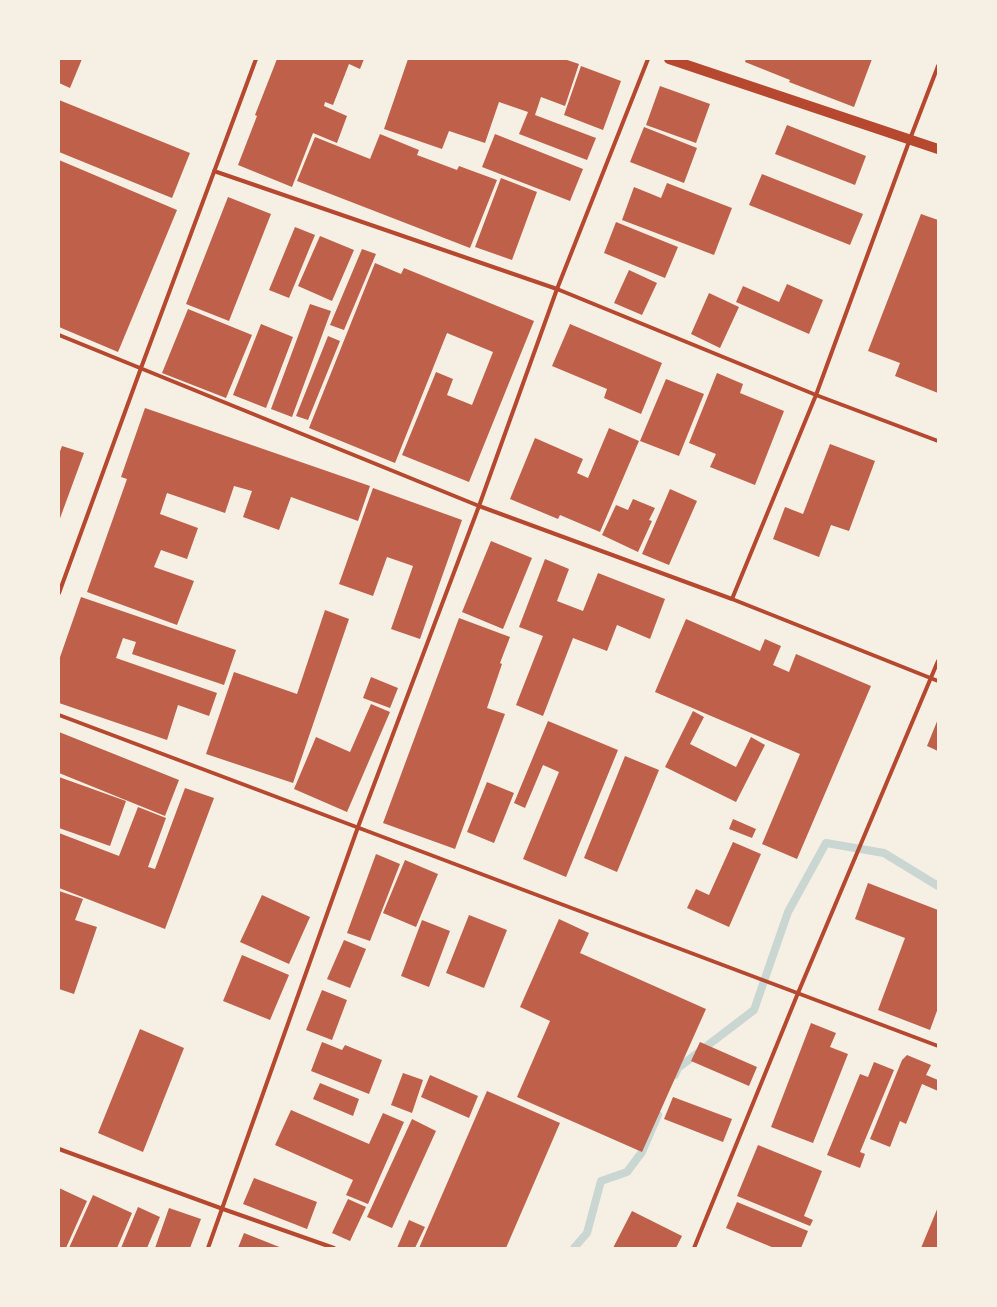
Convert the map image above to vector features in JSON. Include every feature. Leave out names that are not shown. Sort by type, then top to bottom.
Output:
[{"type":"main road","points":[[670,59],[938,149]]},
{"type":"street","points":[[59,593],[256,59]]},
{"type":"street","points":[[208,1248],[358,827],[479,506],[557,289],[648,59]]},
{"type":"street","points":[[732,599],[816,395],[938,66]]},
{"type":"street","points":[[214,171],[557,289],[816,395],[938,441]]},
{"type":"street","points":[[59,335],[479,506],[732,599],[938,680]]},
{"type":"street","points":[[694,1248],[798,993],[938,661]]},
{"type":"street","points":[[59,715],[938,1046]]},
{"type":"street","points":[[59,1149],[334,1248]]},
{"type":"building","points":[[59,59],[82,59],[70,88],[59,83]]},
{"type":"building","points":[[277,59],[364,59],[360,69],[349,64],[333,105],[325,102],[324,106],[347,116],[337,143],[313,133],[292,187],[238,165],[257,116],[255,115]]},
{"type":"building","points":[[408,59],[564,59],[579,64],[565,106],[541,97],[535,115],[596,138],[587,160],[519,134],[528,112],[499,102],[485,143],[449,131],[442,149],[384,129]]},
{"type":"building","points":[[746,59],[872,59],[854,107],[789,82],[790,80],[745,62]]},
{"type":"building","points":[[581,66],[621,81],[603,130],[564,115]]},
{"type":"building","points":[[660,86],[710,104],[696,143],[646,125]]},
{"type":"building","points":[[59,100],[190,153],[172,198],[59,152]]},
{"type":"building","points":[[787,125],[866,156],[855,185],[775,154]]},
{"type":"building","points":[[644,127],[697,148],[684,183],[630,162]]},
{"type":"building","points":[[380,134],[419,150],[417,155],[457,170],[459,166],[497,180],[470,248],[297,181],[315,137],[370,159]]},
{"type":"building","points":[[495,134],[583,169],[570,201],[482,167]]},
{"type":"building","points":[[59,160],[177,210],[118,352],[59,327]]},
{"type":"building","points":[[762,174],[863,214],[850,245],[749,205]]},
{"type":"building","points":[[501,178],[537,192],[512,260],[475,247]]},
{"type":"building","points":[[667,183],[732,208],[714,255],[622,220],[634,187],[661,198]]},
{"type":"building","points":[[228,197],[271,214],[229,321],[186,304]]},
{"type":"building","points":[[921,214],[938,220],[938,393],[895,376],[900,363],[868,351]]},
{"type":"building","points":[[616,222],[678,247],[665,278],[604,253]]},
{"type":"building","points":[[295,227],[315,235],[289,298],[269,290]]},
{"type":"building","points":[[320,236],[354,250],[332,301],[298,286]]},
{"type":"building","points":[[362,249],[376,254],[344,330],[330,325]]},
{"type":"building","points":[[375,263],[401,274],[404,268],[534,321],[469,482],[402,455],[436,372],[453,379],[447,395],[472,405],[493,352],[447,333],[395,463],[309,428]]},
{"type":"building","points":[[629,270],[657,283],[642,315],[614,303]]},
{"type":"building","points":[[787,284],[823,300],[809,334],[736,302],[743,286],[779,302]]},
{"type":"building","points":[[709,293],[739,307],[720,348],[691,334]]},
{"type":"building","points":[[310,304],[331,311],[292,417],[271,409]]},
{"type":"building","points":[[188,309],[252,335],[226,398],[162,373]]},
{"type":"building","points":[[261,324],[293,337],[266,408],[233,395]]},
{"type":"building","points":[[570,324],[662,363],[641,414],[604,398],[607,389],[552,366]]},
{"type":"building","points":[[328,336],[340,341],[308,420],[296,416]]},
{"type":"building","points":[[717,373],[743,384],[740,393],[784,411],[755,485],[710,467],[716,454],[689,443]]},
{"type":"building","points":[[666,379],[704,394],[679,456],[640,441]]},
{"type":"building","points":[[145,408],[370,486],[358,521],[291,497],[279,530],[243,517],[252,491],[234,486],[225,513],[167,493],[160,514],[198,528],[187,559],[161,550],[154,567],[194,581],[177,625],[87,592],[127,479],[121,477]]},
{"type":"building","points":[[609,428],[639,441],[600,532],[560,515],[558,519],[510,499],[535,438],[583,459],[577,473],[588,478]]},
{"type":"building","points":[[830,444],[875,461],[849,531],[831,525],[819,557],[773,539],[785,507],[803,514]]},
{"type":"building","points":[[62,446],[84,453],[59,521],[59,454]]},
{"type":"building","points":[[373,488],[462,520],[420,639],[391,629],[413,566],[387,557],[373,596],[339,584]]},
{"type":"building","points":[[670,489],[697,501],[669,565],[642,554]]},
{"type":"building","points":[[633,499],[655,508],[649,520],[652,521],[638,552],[602,535],[616,505],[628,510]]},
{"type":"building","points":[[491,541],[532,558],[503,629],[462,612]]},
{"type":"building","points":[[545,559],[569,569],[557,601],[583,611],[598,573],[665,599],[650,639],[617,625],[607,651],[573,638],[543,716],[516,705],[543,636],[519,627]]},
{"type":"building","points":[[81,597],[236,650],[224,685],[132,654],[136,642],[123,638],[116,658],[217,693],[209,716],[178,705],[167,740],[59,703],[59,660]]},
{"type":"building","points":[[325,610],[349,619],[293,783],[206,754],[234,672],[297,694]]},
{"type":"building","points":[[459,618],[510,637],[500,663],[502,664],[487,708],[505,714],[455,849],[383,823]]},
{"type":"building","points":[[686,619],[760,651],[765,639],[781,646],[773,665],[789,672],[796,654],[871,686],[797,859],[762,844],[800,754],[655,692]]},
{"type":"building","points":[[371,677],[398,688],[390,708],[363,698]]},
{"type":"building","points":[[371,704],[390,712],[347,812],[294,789],[316,737],[350,752]]},
{"type":"building","points":[[693,711],[704,717],[690,744],[736,767],[751,737],[765,745],[736,802],[665,767]]},
{"type":"building","points":[[938,719],[938,751],[927,746]]},
{"type":"building","points":[[548,721],[618,750],[566,877],[523,859],[559,772],[543,765],[525,808],[514,803]]},
{"type":"building","points":[[59,732],[179,780],[165,816],[59,773]]},
{"type":"building","points":[[625,756],[659,770],[617,872],[584,858]]},
{"type":"building","points":[[59,777],[126,801],[110,846],[59,828]]},
{"type":"building","points":[[487,782],[514,793],[494,843],[467,832]]},
{"type":"building","points":[[185,788],[214,798],[165,929],[59,888],[59,833],[119,856],[138,807],[166,818],[148,867],[155,869]]},
{"type":"building","points":[[733,819],[756,829],[752,838],[729,829]]},
{"type":"building","points":[[733,842],[761,854],[729,927],[687,908],[696,889],[709,895]]},
{"type":"building","points":[[376,854],[400,864],[370,941],[347,933]]},
{"type":"building","points":[[405,860],[438,874],[416,927],[383,913]]},
{"type":"building","points":[[868,883],[938,910],[938,1008],[930,1030],[878,1010],[905,938],[855,919]]},
{"type":"building","points":[[59,891],[83,899],[75,920],[97,927],[74,994],[59,989]]},
{"type":"building","points":[[262,895],[310,917],[289,964],[240,942]]},
{"type":"building","points":[[469,915],[507,930],[484,988],[446,973]]},
{"type":"building","points":[[559,919],[589,933],[580,953],[706,1009],[642,1152],[517,1097],[550,1021],[520,1007]]},
{"type":"building","points":[[422,920],[450,931],[429,987],[401,976]]},
{"type":"building","points":[[344,940],[366,949],[350,988],[327,979]]},
{"type":"building","points":[[242,955],[289,975],[270,1020],[223,1001]]},
{"type":"building","points":[[322,990],[347,1000],[332,1040],[306,1030]]},
{"type":"building","points":[[811,1023],[836,1033],[830,1047],[848,1054],[813,1143],[771,1127]]},
{"type":"building","points":[[140,1029],[184,1048],[143,1152],[98,1133]]},
{"type":"building","points":[[322,1042],[342,1050],[345,1045],[382,1060],[369,1094],[311,1071]]},
{"type":"building","points":[[700,1042],[757,1067],[749,1086],[691,1061]]},
{"type":"building","points":[[907,1055],[931,1065],[926,1075],[938,1080],[938,1091],[922,1084],[906,1124],[900,1121],[890,1147],[870,1139],[902,1060]]},
{"type":"building","points":[[874,1062],[894,1070],[860,1152],[865,1154],[860,1168],[827,1155],[860,1074],[868,1077]]},
{"type":"building","points":[[403,1073],[423,1080],[412,1113],[391,1105]]},
{"type":"building","points":[[430,1075],[478,1096],[469,1118],[421,1097]]},
{"type":"building","points":[[320,1083],[359,1099],[353,1116],[313,1099]]},
{"type":"building","points":[[487,1091],[560,1123],[506,1248],[419,1248]]},
{"type":"building","points":[[673,1097],[732,1119],[723,1142],[664,1119]]},
{"type":"building","points":[[291,1110],[369,1144],[383,1113],[404,1122],[368,1204],[346,1195],[353,1180],[275,1145]]},
{"type":"building","points":[[412,1119],[436,1131],[392,1228],[367,1217]]},
{"type":"building","points":[[758,1145],[822,1171],[804,1216],[813,1220],[810,1226],[737,1196]]},
{"type":"building","points":[[254,1178],[317,1202],[307,1229],[243,1204]]},
{"type":"building","points":[[59,1188],[87,1201],[66,1248],[59,1248]]},
{"type":"building","points":[[93,1195],[132,1213],[117,1248],[69,1248]]},
{"type":"building","points":[[348,1199],[366,1207],[350,1241],[332,1233]]},
{"type":"building","points":[[737,1202],[808,1231],[801,1248],[774,1248],[726,1228]]},
{"type":"building","points":[[138,1207],[160,1217],[147,1248],[121,1248]]},
{"type":"building","points":[[938,1207],[938,1248],[921,1248]]},
{"type":"building","points":[[169,1208],[201,1219],[190,1248],[155,1248]]},
{"type":"building","points":[[632,1211],[682,1236],[676,1248],[613,1248]]},
{"type":"building","points":[[409,1220],[425,1227],[415,1248],[397,1248]]},
{"type":"building","points":[[244,1233],[282,1248],[238,1248]]},
{"type":"waterway","points":[[675,1075],[678,1068],[754,1010],[788,912],[826,843],[884,853],[938,886]]},
{"type":"waterway","points":[[574,1248],[587,1233],[601,1181],[627,1172],[642,1152],[658,1115]]}]
